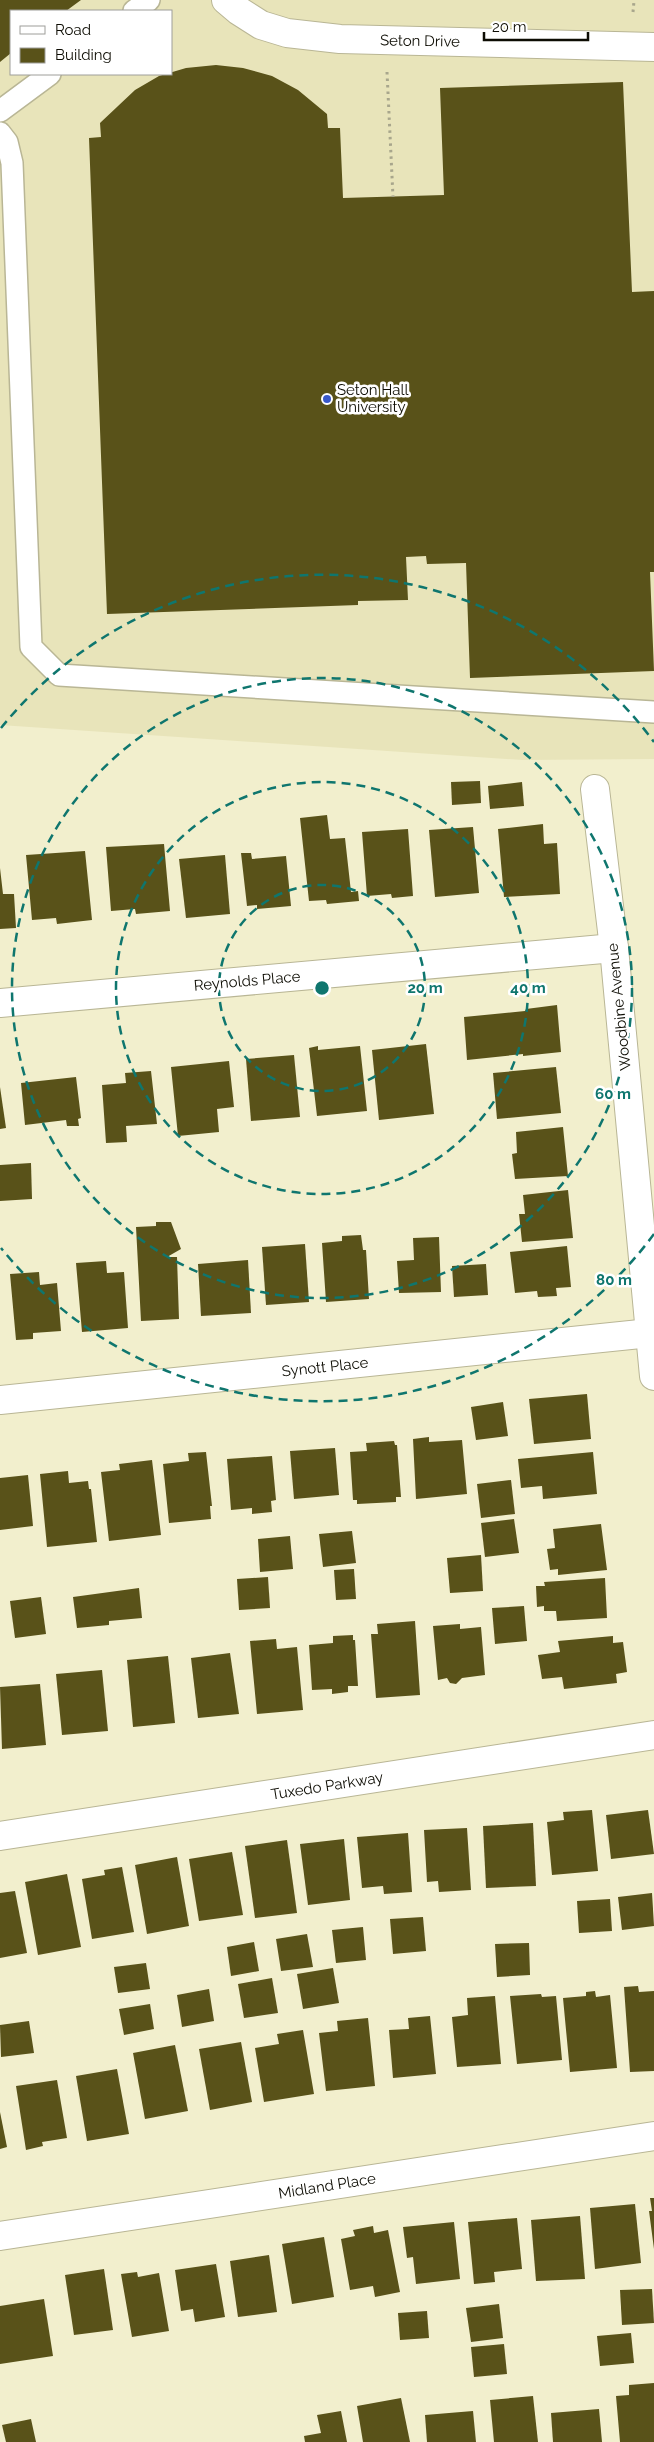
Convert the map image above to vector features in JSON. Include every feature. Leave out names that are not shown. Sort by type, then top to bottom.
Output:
[{"type":"street","name":"Seton Drive","points":[[226,0],[239,11],[261,24],[287,33],[340,39],[654,47]]},
{"type":"street","name":"Woodbine Avenue","points":[[595,789],[614,948],[654,1376]]},
{"type":"street","name":"Reynolds Place","points":[[0,1003],[614,948]]},
{"type":"street","name":"Synott Place","points":[[0,1400],[650,1333]]},
{"type":"street","name":"Tuxedo Parkway","points":[[0,1836],[654,1735]]},
{"type":"street","name":"Midland Place","points":[[0,2236],[654,2136]]},
{"type":"lane","points":[[135,10],[149,0]]},
{"type":"lane","points":[[0,111],[49,75]]},
{"type":"lane","points":[[0,133],[7,142],[12,163],[31,647],[59,675],[654,712]]},
{"type":"path","points":[[633,12],[634,1]]},
{"type":"path","points":[[386,64],[393,197]]},
{"type":"shaded area","name":"Seton Hall University","points":[[0,0],[654,0],[654,759],[523,760],[0,725]]},
{"type":"building","points":[[0,0],[81,0],[67,10],[10,10],[10,54],[0,62]]},
{"type":"building","points":[[216,65],[243,68],[272,76],[298,90],[327,114],[328,128],[340,128],[343,198],[444,195],[440,88],[623,82],[632,292],[654,291],[654,572],[650,572],[654,671],[470,678],[466,563],[427,564],[426,556],[406,557],[408,600],[358,601],[358,605],[107,614],[89,138],[101,137],[100,123],[135,90],[159,76],[172,75],[172,72],[186,68]]},
{"type":"building","points":[[480,781],[481,803],[452,805],[451,782]]},
{"type":"building","points":[[522,782],[524,806],[490,809],[488,786]]},
{"type":"building","points":[[327,815],[330,839],[345,838],[351,892],[358,891],[359,901],[327,904],[326,900],[309,901],[300,818]]},
{"type":"building","points":[[543,824],[544,844],[557,843],[560,894],[504,897],[498,829]]},
{"type":"building","points":[[473,827],[479,893],[435,897],[429,830]]},
{"type":"building","points":[[408,829],[413,896],[392,898],[391,894],[367,896],[362,832]]},
{"type":"building","points":[[164,844],[170,911],[136,914],[135,909],[111,911],[106,847]]},
{"type":"building","points":[[85,851],[92,920],[57,924],[56,918],[32,920],[26,855]]},
{"type":"building","points":[[241,853],[251,853],[252,859],[286,856],[291,906],[257,909],[257,905],[247,906]]},
{"type":"building","points":[[225,855],[230,914],[186,918],[179,859]]},
{"type":"building","points":[[0,868],[3,894],[14,894],[16,928],[0,929]]},
{"type":"building","points":[[557,1005],[561,1052],[467,1060],[464,1017],[525,1011],[526,1009]]},
{"type":"building","points":[[426,1044],[434,1114],[379,1120],[372,1050]]},
{"type":"building","points":[[318,1046],[318,1050],[360,1046],[367,1111],[317,1116],[309,1048]]},
{"type":"building","points":[[294,1055],[300,1117],[251,1121],[246,1059]]},
{"type":"building","points":[[229,1061],[234,1107],[217,1109],[219,1132],[178,1136],[171,1067]]},
{"type":"building","points":[[556,1067],[561,1113],[497,1119],[493,1073]]},
{"type":"building","points":[[151,1071],[157,1124],[126,1126],[127,1142],[106,1143],[102,1085],[126,1083],[125,1073]]},
{"type":"building","points":[[76,1077],[81,1118],[78,1119],[79,1126],[67,1126],[66,1120],[25,1125],[21,1083]]},
{"type":"building","points":[[0,1087],[6,1128],[0,1129]]},
{"type":"building","points":[[563,1127],[568,1176],[515,1179],[512,1154],[517,1153],[516,1132]]},
{"type":"building","points":[[31,1163],[32,1199],[0,1201],[0,1165]]},
{"type":"building","points":[[568,1190],[573,1238],[522,1242],[519,1214],[525,1214],[523,1195]]},
{"type":"building","points":[[156,1222],[171,1222],[181,1249],[167,1257],[177,1257],[179,1319],[141,1321],[136,1227],[156,1226]]},
{"type":"building","points":[[361,1235],[363,1250],[366,1250],[369,1299],[326,1302],[322,1243],[342,1241],[342,1236]]},
{"type":"building","points":[[439,1237],[441,1292],[399,1293],[397,1261],[414,1260],[413,1238]]},
{"type":"building","points":[[305,1244],[309,1302],[266,1305],[262,1247]]},
{"type":"building","points":[[567,1246],[571,1287],[556,1288],[557,1296],[538,1297],[537,1291],[515,1293],[510,1252]]},
{"type":"building","points":[[248,1260],[251,1313],[201,1316],[198,1264]]},
{"type":"building","points":[[106,1261],[107,1273],[124,1272],[128,1328],[82,1332],[76,1263]]},
{"type":"building","points":[[486,1264],[488,1295],[454,1297],[452,1266]]},
{"type":"building","points":[[39,1272],[40,1285],[57,1283],[61,1331],[33,1333],[33,1339],[16,1340],[10,1274]]},
{"type":"building","points":[[587,1394],[591,1439],[534,1444],[529,1399]]},
{"type":"building","points":[[503,1402],[508,1436],[476,1440],[471,1407]]},
{"type":"building","points":[[429,1437],[429,1442],[462,1440],[467,1494],[416,1499],[413,1439]]},
{"type":"building","points":[[394,1441],[395,1445],[397,1445],[401,1497],[396,1497],[396,1502],[357,1504],[357,1500],[353,1500],[350,1452],[367,1451],[366,1443]]},
{"type":"building","points":[[335,1448],[339,1495],[294,1499],[290,1451]]},
{"type":"building","points":[[206,1452],[212,1506],[210,1506],[211,1519],[169,1523],[163,1464],[189,1461],[188,1453]]},
{"type":"building","points":[[593,1452],[597,1494],[543,1499],[542,1486],[521,1488],[518,1459]]},
{"type":"building","points":[[272,1456],[276,1500],[271,1501],[272,1512],[252,1514],[252,1508],[231,1510],[227,1459]]},
{"type":"building","points":[[152,1460],[161,1535],[109,1541],[101,1472],[120,1470],[119,1464]]},
{"type":"building","points":[[68,1471],[69,1483],[88,1481],[89,1489],[91,1489],[97,1542],[47,1547],[40,1474]]},
{"type":"building","points":[[28,1475],[33,1526],[0,1530],[0,1478]]},
{"type":"building","points":[[511,1480],[515,1514],[481,1518],[477,1484]]},
{"type":"building","points":[[514,1519],[519,1553],[485,1557],[481,1523]]},
{"type":"building","points":[[601,1524],[607,1570],[558,1575],[558,1569],[550,1570],[547,1549],[555,1548],[553,1529]]},
{"type":"building","points":[[352,1531],[356,1563],[323,1567],[319,1534]]},
{"type":"building","points":[[290,1536],[293,1569],[260,1572],[258,1539]]},
{"type":"building","points":[[481,1555],[483,1591],[450,1593],[447,1558]]},
{"type":"building","points":[[354,1569],[356,1599],[336,1600],[334,1570]]},
{"type":"building","points":[[268,1577],[270,1608],[239,1610],[237,1579]]},
{"type":"building","points":[[605,1578],[607,1618],[557,1621],[556,1611],[544,1611],[544,1606],[537,1607],[536,1586],[545,1586],[544,1582]]},
{"type":"building","points":[[139,1588],[142,1618],[109,1621],[109,1625],[77,1628],[73,1597]]},
{"type":"building","points":[[41,1597],[46,1634],[15,1638],[10,1601]]},
{"type":"building","points":[[524,1606],[527,1641],[495,1644],[492,1608]]},
{"type":"building","points":[[415,1621],[420,1695],[376,1698],[371,1634],[378,1634],[377,1624]]},
{"type":"building","points":[[460,1624],[460,1629],[481,1627],[485,1675],[462,1678],[456,1684],[450,1683],[447,1678],[438,1680],[433,1626]]},
{"type":"building","points":[[353,1635],[353,1640],[355,1640],[358,1686],[348,1686],[348,1692],[332,1694],[332,1689],[312,1690],[309,1645],[333,1643],[333,1636]]},
{"type":"building","points":[[613,1636],[613,1643],[623,1642],[627,1672],[616,1674],[617,1683],[564,1689],[562,1677],[542,1679],[538,1655],[560,1652],[558,1641]]},
{"type":"building","points":[[276,1639],[277,1649],[297,1647],[303,1710],[257,1714],[250,1641]]},
{"type":"building","points":[[230,1653],[239,1714],[198,1718],[191,1658]]},
{"type":"building","points":[[168,1656],[175,1723],[133,1727],[127,1660]]},
{"type":"building","points":[[102,1670],[108,1731],[62,1735],[56,1674]]},
{"type":"building","points":[[40,1684],[46,1745],[2,1749],[0,1687]]},
{"type":"building","points":[[592,1810],[598,1871],[552,1875],[547,1822],[564,1820],[563,1812]]},
{"type":"building","points":[[648,1810],[654,1854],[611,1859],[606,1815]]},
{"type":"building","points":[[533,1823],[536,1886],[486,1888],[483,1826]]},
{"type":"building","points":[[467,1828],[471,1890],[439,1892],[438,1881],[427,1882],[424,1830]]},
{"type":"building","points":[[408,1833],[412,1892],[384,1894],[383,1886],[362,1888],[357,1837]]},
{"type":"building","points":[[344,1839],[350,1900],[308,1905],[300,1844]]},
{"type":"building","points":[[287,1840],[297,1913],[255,1918],[245,1846]]},
{"type":"building","points":[[232,1852],[243,1915],[199,1921],[189,1859]]},
{"type":"building","points":[[177,1857],[189,1926],[147,1934],[135,1865]]},
{"type":"building","points":[[122,1867],[134,1932],[92,1939],[82,1879],[105,1875],[104,1870]]},
{"type":"building","points":[[67,1874],[81,1947],[38,1955],[25,1882]]},
{"type":"building","points":[[15,1891],[27,1953],[0,1958],[0,1893]]},
{"type":"building","points":[[652,1893],[654,1926],[622,1930],[618,1897]]},
{"type":"building","points":[[610,1899],[612,1931],[579,1933],[577,1901]]},
{"type":"building","points":[[423,1917],[426,1951],[393,1954],[390,1919]]},
{"type":"building","points":[[363,1927],[366,1960],[336,1963],[332,1930]]},
{"type":"building","points":[[307,1934],[313,1967],[281,1971],[276,1939]]},
{"type":"building","points":[[254,1942],[259,1971],[231,1976],[227,1947]]},
{"type":"building","points":[[529,1943],[530,1975],[497,1977],[495,1944]]},
{"type":"building","points":[[146,1963],[150,1989],[118,1993],[114,1967]]},
{"type":"building","points":[[333,1968],[339,2003],[303,2009],[297,1974]]},
{"type":"building","points":[[272,1978],[278,2013],[244,2018],[238,1984]]},
{"type":"building","points":[[638,1986],[639,1992],[654,1991],[654,2071],[630,2072],[624,1987]]},
{"type":"building","points":[[209,1989],[214,2021],[182,2027],[177,1995]]},
{"type":"building","points":[[595,1991],[596,1997],[610,1995],[617,2068],[570,2072],[563,1998],[586,1996],[586,1992]]},
{"type":"building","points":[[541,1994],[542,1997],[556,1996],[562,2060],[517,2064],[510,1996]]},
{"type":"building","points":[[495,1996],[501,2064],[457,2067],[452,2017],[468,2015],[467,1998]]},
{"type":"building","points":[[150,2004],[154,2029],[124,2035],[119,2009]]},
{"type":"building","points":[[430,2016],[436,2074],[393,2078],[389,2030],[409,2029],[408,2018]]},
{"type":"building","points":[[368,2018],[375,2086],[326,2091],[319,2033],[338,2031],[337,2021]]},
{"type":"building","points":[[29,2021],[34,2053],[1,2057],[0,2025]]},
{"type":"building","points":[[303,2030],[314,2094],[264,2102],[255,2048],[279,2044],[277,2034]]},
{"type":"building","points":[[241,2042],[252,2102],[210,2110],[199,2049]]},
{"type":"building","points":[[175,2045],[188,2111],[145,2119],[133,2053]]},
{"type":"building","points":[[117,2069],[129,2134],[87,2141],[76,2076]]},
{"type":"building","points":[[57,2080],[67,2138],[42,2142],[43,2146],[26,2150],[16,2086]]},
{"type":"building","points":[[0,2112],[7,2147],[0,2149]]},
{"type":"building","points":[[650,2198],[654,2198],[654,2249],[649,2211],[652,2211]]},
{"type":"building","points":[[635,2204],[641,2263],[595,2269],[590,2208]]},
{"type":"building","points":[[580,2216],[585,2279],[536,2281],[531,2220]]},
{"type":"building","points":[[517,2218],[522,2269],[494,2272],[495,2282],[474,2284],[468,2222]]},
{"type":"building","points":[[454,2222],[460,2279],[416,2284],[413,2257],[407,2258],[403,2227]]},
{"type":"building","points":[[373,2226],[374,2233],[388,2230],[400,2292],[375,2297],[373,2286],[350,2290],[341,2239],[355,2236],[353,2230]]},
{"type":"building","points":[[324,2237],[334,2297],[292,2304],[282,2244]]},
{"type":"building","points":[[269,2255],[277,2312],[238,2317],[230,2261]]},
{"type":"building","points":[[216,2264],[225,2317],[195,2322],[193,2309],[181,2311],[175,2270]]},
{"type":"building","points":[[104,2269],[113,2330],[74,2335],[65,2275]]},
{"type":"building","points":[[137,2272],[138,2277],[159,2273],[169,2331],[132,2337],[121,2274]]},
{"type":"building","points":[[652,2289],[654,2323],[622,2325],[620,2290]]},
{"type":"building","points":[[44,2299],[53,2356],[0,2364],[0,2306]]},
{"type":"building","points":[[499,2304],[503,2338],[471,2342],[466,2308]]},
{"type":"building","points":[[427,2311],[429,2338],[400,2340],[398,2313]]},
{"type":"building","points":[[631,2333],[634,2363],[600,2366],[597,2336]]},
{"type":"building","points":[[504,2344],[507,2374],[474,2377],[471,2347]]},
{"type":"building","points":[[654,2383],[654,2442],[620,2442],[616,2396],[629,2395],[629,2385]]},
{"type":"building","points":[[533,2396],[538,2442],[494,2442],[490,2400]]},
{"type":"building","points":[[401,2398],[410,2442],[363,2442],[357,2406]]},
{"type":"building","points":[[599,2409],[602,2442],[553,2442],[551,2413]]},
{"type":"building","points":[[341,2411],[347,2442],[305,2442],[304,2436],[321,2433],[317,2415]]},
{"type":"building","points":[[473,2411],[476,2442],[427,2442],[425,2415]]},
{"type":"building","points":[[31,2419],[36,2442],[6,2442],[2,2425]]},
{"type":"place","name":"Seton Hall University","points":[[327,399]]}]
